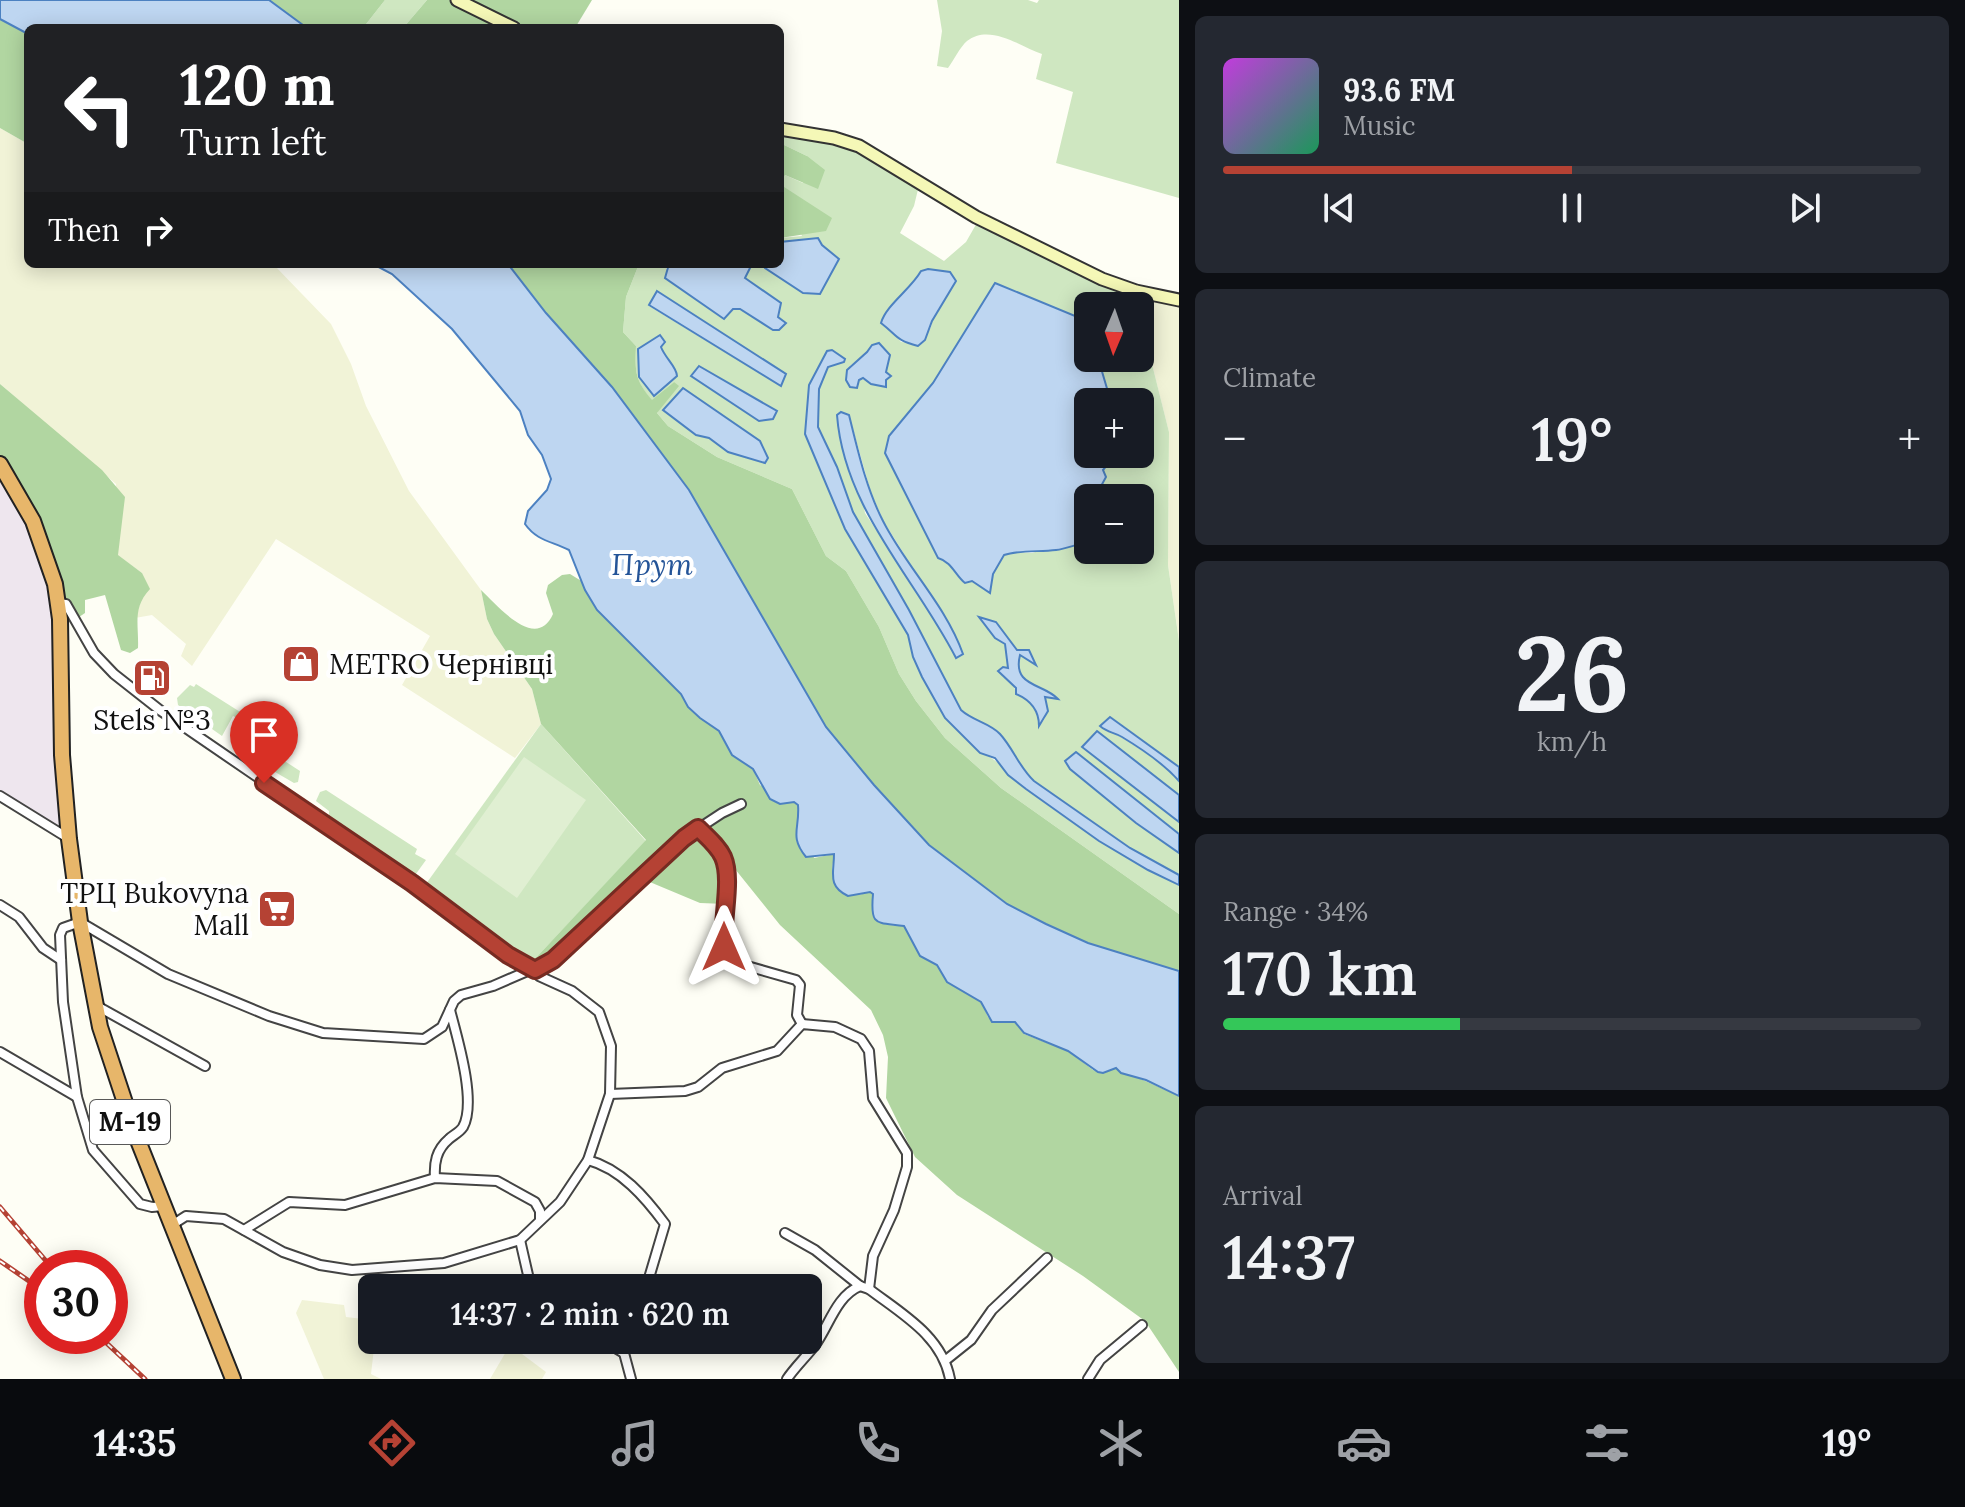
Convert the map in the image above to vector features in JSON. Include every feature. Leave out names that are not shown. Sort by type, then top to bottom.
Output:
[{"type":"highway","name":"М-19","points":[[0,464],[33,521],[55,584],[69,839],[95,1005],[121,1097],[233,1379]]},
{"type":"main road","points":[[457,0],[506,24]]},
{"type":"main road","points":[[784,130],[834,138],[859,146],[976,217],[1102,279],[1136,291],[1179,300]]},
{"type":"street","points":[[58,603],[66,604],[94,653],[161,711],[412,883],[508,955],[535,970],[539,976],[572,991],[599,1012],[611,1046],[610,1094],[588,1160],[560,1202],[520,1240],[444,1263],[352,1270],[320,1265],[283,1252],[224,1219],[181,1217],[171,1226]]},
{"type":"street","points":[[0,796],[69,839]]},
{"type":"street","points":[[163,1206],[140,1204],[93,1150],[77,1097],[63,1002],[60,935],[63,928],[80,922],[168,974],[269,1016],[323,1033],[424,1039],[442,1027],[461,995],[535,970],[553,960],[684,838],[741,804]]},
{"type":"street","points":[[698,828],[724,858],[726,873],[722,929],[728,956],[733,962],[796,980],[800,985],[797,1015],[802,1024]]},
{"type":"street","points":[[0,905],[19,917],[34,932],[43,948],[61,960]]},
{"type":"street","points":[[95,1005],[205,1066]]},
{"type":"street","points":[[435,1178],[436,1155],[442,1145],[464,1125],[466,1116],[466,1072],[450,1010]]},
{"type":"street","points":[[610,1094],[685,1091],[698,1087],[722,1068],[777,1051],[802,1024]]},
{"type":"street","points":[[802,1024],[835,1027],[861,1039],[869,1051],[873,1098],[907,1153],[907,1167],[898,1198],[873,1256],[864,1287]]},
{"type":"street","points":[[0,1052],[77,1097]]},
{"type":"street","points":[[588,1160],[628,1182],[647,1199],[665,1224],[650,1274]]},
{"type":"street","points":[[244,1230],[289,1202],[345,1205],[435,1178],[497,1181],[535,1202],[540,1211],[540,1220]]},
{"type":"street","points":[[785,1233],[815,1250],[926,1335],[946,1360],[950,1379]]},
{"type":"street","points":[[520,1240],[528,1274]]},
{"type":"street","points":[[946,1360],[971,1340],[992,1310],[1047,1258]]},
{"type":"street","points":[[787,1379],[816,1344],[842,1300],[852,1289],[864,1287]]},
{"type":"street","points":[[1088,1379],[1100,1360],[1142,1325]]},
{"type":"street","points":[[624,1354],[631,1379]]},
{"type":"shaded area","points":[[0,462],[56,584],[72,842],[0,797]]},
{"type":"green space","points":[[269,0],[385,0],[366,24],[302,24]]},
{"type":"green space","points":[[385,0],[427,0],[406,24],[366,24]]},
{"type":"green space","points":[[427,0],[592,0],[577,24],[406,24]]},
{"type":"green space","points":[[937,0],[1028,0],[1037,3],[1039,0],[1179,0],[1179,198],[1056,163],[1073,92],[1036,79],[1042,54],[1005,38],[985,34],[967,41],[948,68],[937,66],[942,31]]},
{"type":"green space","points":[[0,19],[24,32],[24,142],[0,128]]},
{"type":"green space","points":[[784,126],[822,130],[857,141],[921,177],[914,206],[900,233],[944,261],[966,242],[982,214],[1082,266],[1142,288],[1142,292],[1074,292],[1074,320],[951,355],[933,383],[889,436],[885,453],[938,558],[947,562],[964,583],[972,581],[990,592],[993,574],[1004,555],[1074,545],[1074,564],[1154,564],[1154,484],[1101,484],[1105,468],[1154,468],[1154,388],[1107,388],[1102,372],[1154,372],[1169,432],[1168,565],[1179,641],[1179,767],[1111,717],[1101,726],[1162,765],[1179,781],[1179,795],[1097,731],[1082,746],[1179,822],[1179,834],[1076,753],[1066,761],[1078,776],[1179,853],[1179,875],[1104,832],[1050,796],[1028,776],[998,732],[961,710],[853,512],[818,427],[819,389],[828,367],[844,362],[827,351],[809,385],[805,434],[845,529],[908,635],[913,657],[980,753],[993,759],[1027,790],[1082,829],[1179,885],[1179,914],[1001,788],[945,738],[899,674],[879,627],[846,571],[826,556],[792,489],[717,457],[668,426],[657,413],[674,382],[652,401],[642,387],[636,370],[636,346],[623,332],[626,297],[637,268],[667,268],[724,319],[734,309],[778,317],[745,278],[750,268],[784,268],[839,259],[818,238],[784,242],[784,238],[802,236],[784,193],[785,175],[803,183],[807,156],[784,145]],"holes":[[[928,269],[950,272],[956,281],[929,330],[917,340],[901,342],[892,331],[890,308]],[[657,292],[786,374],[781,386],[649,306]],[[655,338],[677,376],[654,396],[638,367],[638,349]],[[872,345],[883,347],[890,355],[886,372],[890,376],[880,386],[866,379],[859,380],[850,366]],[[849,415],[871,493],[957,657],[865,513]],[[996,622],[1017,650],[1035,664],[1020,654],[1019,669],[1024,678],[1056,698],[1045,696],[1046,716],[1039,725],[1033,706],[1017,694],[1012,683],[1002,676],[1008,669],[1005,644],[1000,641]]]},
{"type":"green space","points":[[0,128],[24,142],[24,268],[277,268],[331,324],[351,364],[366,406],[409,491],[481,590],[487,619],[532,689],[541,724],[515,758],[402,685],[430,636],[276,539],[192,666],[181,656],[186,644],[152,615],[135,618],[142,598],[142,573],[118,556],[116,484],[0,384]]},
{"type":"green space","points":[[784,145],[807,156],[825,170],[818,189],[785,175],[784,178]]},
{"type":"green space","points":[[784,187],[832,218],[826,231],[784,237]]},
{"type":"green space","points":[[511,268],[637,268],[626,297],[623,332],[636,346],[637,375],[652,400],[674,382],[679,386],[657,413],[668,426],[717,457],[792,489],[826,556],[846,571],[879,627],[899,674],[945,738],[1001,788],[1179,914],[1179,971],[1088,943],[1046,924],[1007,904],[929,845],[826,727],[689,490],[612,387],[546,313]]},
{"type":"green space","points":[[1142,288],[1179,297],[1179,641],[1168,565],[1169,432],[1154,372],[1154,292],[1142,292]]},
{"type":"green space","points":[[0,384],[102,470],[125,497],[118,555],[142,573],[150,589],[139,610],[138,648],[130,653],[121,650],[105,595],[85,600],[85,613],[76,619],[56,584],[0,462]]},
{"type":"green space","points":[[570,574],[583,582],[597,610],[681,694],[688,707],[719,731],[727,747],[753,769],[760,785],[798,806],[814,858],[834,854],[832,870],[858,895],[873,894],[873,900],[889,925],[904,926],[910,937],[937,965],[947,982],[974,996],[981,1002],[988,1017],[997,1023],[1015,1022],[1024,1034],[1068,1051],[1093,1070],[1103,1073],[1116,1068],[1179,1096],[1179,1372],[1145,1321],[1083,1276],[957,1195],[915,1157],[886,1098],[888,1057],[883,1035],[871,1010],[780,925],[731,864],[726,904],[700,903],[645,880],[547,973],[532,962],[646,840],[541,724],[532,689],[487,619],[481,590],[517,622],[537,629],[546,625],[553,614],[546,593],[548,585],[562,575]]},
{"type":"green space","points":[[196,684],[275,734],[266,749],[300,771],[298,782],[294,783],[244,754],[254,744],[260,729],[233,716],[222,736],[178,705],[177,698],[190,685],[194,687]]},
{"type":"green space","points":[[541,724],[646,841],[532,962],[423,888]]},
{"type":"green space","points":[[524,757],[586,800],[517,898],[455,854]]},
{"type":"green space","points":[[326,790],[417,849],[415,854],[426,860],[413,878],[329,823],[329,811],[316,801],[320,792]]},
{"type":"green space","points":[[302,1300],[344,1305],[346,1317],[358,1318],[358,1354],[373,1354],[371,1374],[381,1379],[324,1379],[296,1313]]},
{"type":"green space","points":[[505,1354],[522,1354],[546,1372],[542,1379],[490,1379]]},
{"type":"water","points":[[0,0],[269,0],[302,24],[24,24],[24,32],[0,19]]},
{"type":"water","points":[[818,238],[839,259],[820,294],[803,293],[765,268],[784,268],[784,242]]},
{"type":"water","name":"Прут","points":[[381,268],[511,268],[546,313],[612,387],[689,490],[826,727],[929,845],[1007,904],[1046,924],[1088,943],[1179,971],[1179,1096],[1146,1080],[1121,1073],[1116,1068],[1098,1072],[1068,1051],[1024,1033],[1015,1022],[992,1022],[981,1002],[947,982],[937,965],[920,956],[904,926],[881,923],[874,918],[873,894],[848,896],[837,888],[833,878],[834,854],[806,857],[797,838],[798,805],[794,802],[780,804],[770,799],[753,769],[732,755],[719,731],[688,707],[681,694],[597,610],[585,590],[569,550],[539,537],[525,524],[528,511],[547,490],[551,479],[542,455],[528,435],[520,411],[452,329],[392,274]]},
{"type":"water","points":[[668,268],[750,268],[745,278],[781,303],[778,317],[786,323],[779,330],[773,330],[740,309],[733,309],[724,319],[665,278]]},
{"type":"water","points":[[921,271],[950,272],[956,281],[932,321],[925,340],[918,346],[901,340],[881,323]]},
{"type":"water","points":[[995,283],[1074,316],[1074,372],[1102,372],[1107,388],[1074,388],[1074,468],[1105,468],[1106,477],[1102,484],[1074,484],[1074,546],[1004,555],[993,574],[990,593],[972,581],[965,583],[938,558],[885,453],[889,436],[933,383]]},
{"type":"water","points":[[657,291],[786,374],[781,386],[649,305]]},
{"type":"water","points":[[660,335],[665,342],[661,347],[677,376],[654,396],[639,377],[638,349]]},
{"type":"water","points":[[879,343],[890,355],[886,372],[891,376],[886,380],[886,387],[871,384],[863,378],[859,380],[857,388],[850,387],[846,380],[847,370],[872,345]]},
{"type":"water","points":[[832,350],[845,359],[828,367],[819,389],[818,427],[853,512],[961,710],[1000,734],[1034,781],[1130,848],[1179,875],[1179,885],[1099,841],[1026,789],[1008,775],[995,758],[980,753],[945,718],[913,657],[908,635],[845,529],[805,434],[809,385],[827,351]]},
{"type":"water","points":[[699,366],[777,411],[773,419],[759,421],[691,376]]},
{"type":"water","points":[[683,388],[760,441],[768,458],[765,463],[728,452],[709,438],[696,435],[663,410]]},
{"type":"water","points":[[841,412],[849,415],[867,482],[883,521],[955,636],[963,654],[956,658],[867,512],[842,449],[837,415]]},
{"type":"water","points":[[979,617],[996,622],[1017,650],[1029,650],[1036,665],[1020,655],[1020,673],[1030,683],[1058,699],[1045,697],[1048,711],[1039,726],[1033,706],[1016,694],[1016,688],[998,671],[1008,668],[1005,644],[995,638]]},
{"type":"water","points":[[1110,717],[1179,767],[1179,781],[1145,752],[1100,726]]},
{"type":"water","points":[[1097,731],[1179,795],[1179,822],[1082,747]]},
{"type":"water","points":[[1076,752],[1179,834],[1179,853],[1136,823],[1070,769],[1065,761]]},
{"type":"railway","points":[[0,1207],[37,1250]]},
{"type":"railway","points":[[0,1261],[24,1278]]},
{"type":"railway","points":[[118,1354],[145,1379]]},
{"type":"place","name":"METRO Чернівці","points":[[301,664]]},
{"type":"place","name":"Stels №3","points":[[152,678]]},
{"type":"place","name":"ТРЦ Bukovyna Mall","points":[[277,909]]},
{"type":"route","points":[[264,783],[412,883],[508,955],[535,970],[553,960],[698,828],[724,858],[724,947]]}]
